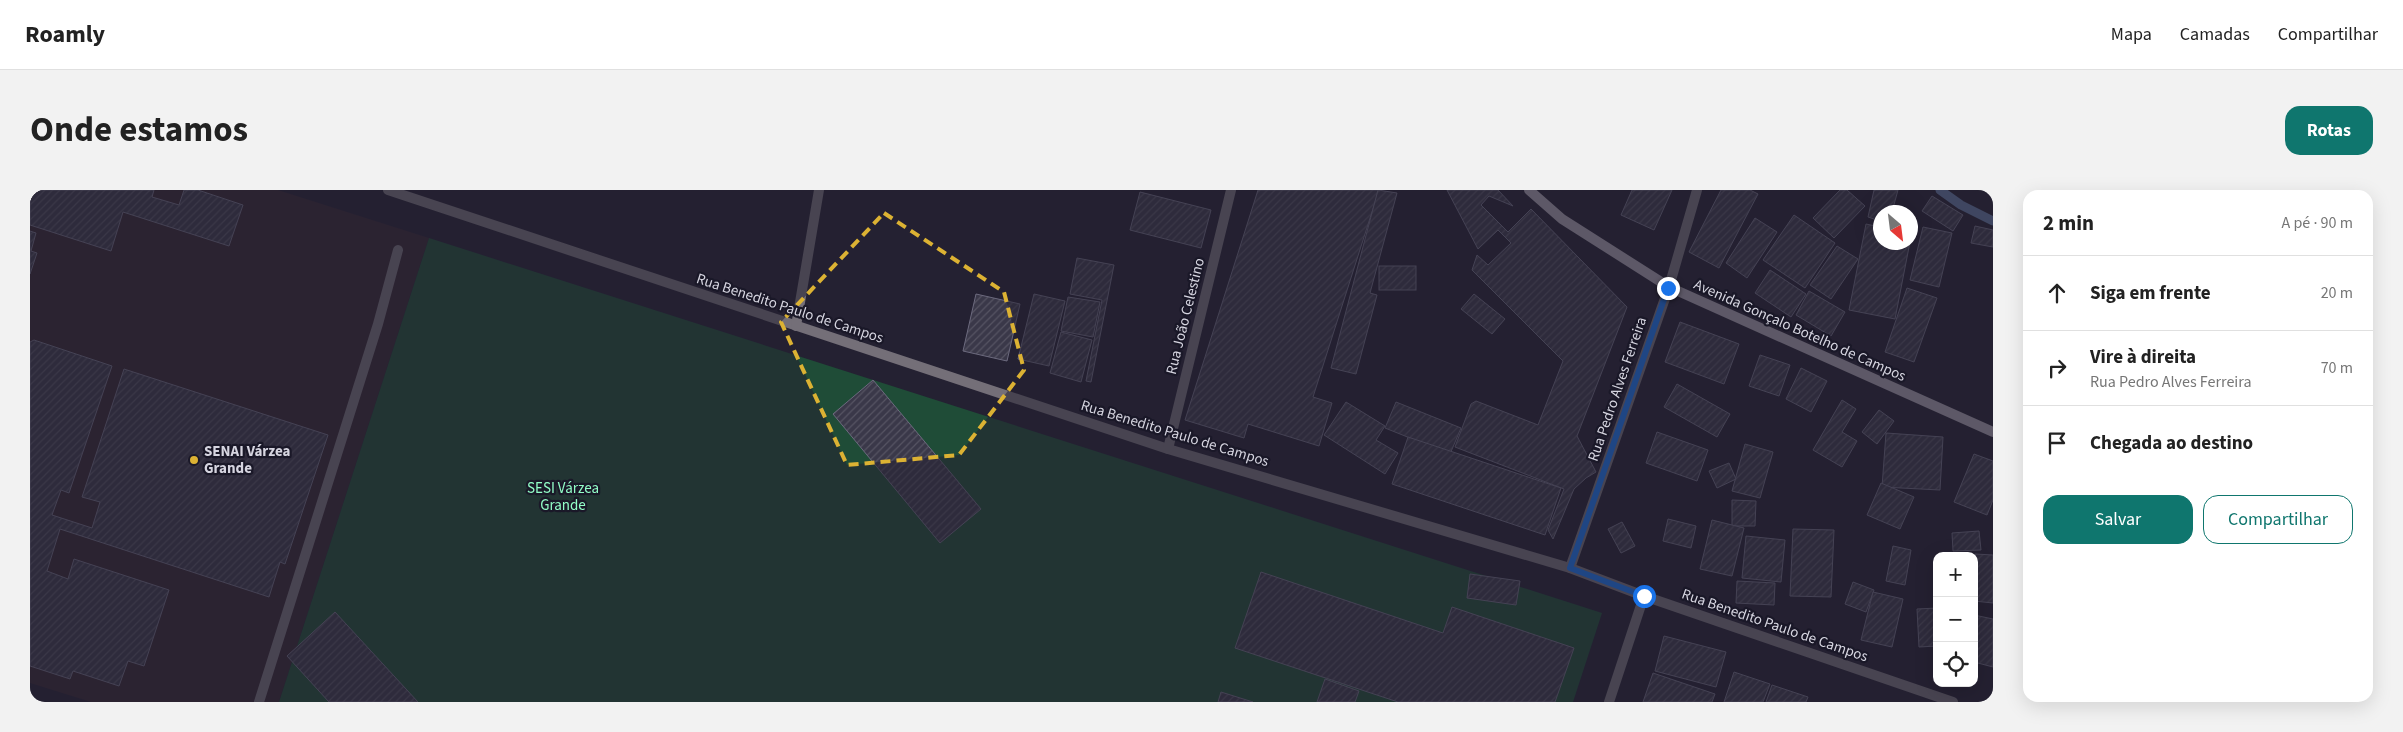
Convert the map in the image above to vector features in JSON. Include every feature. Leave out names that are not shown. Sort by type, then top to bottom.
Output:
[{"type":"street","name":"Rua Benedito Paulo de Campos","points":[[388,190],[1168,449],[1570,568],[1644,596],[1953,702]]},
{"type":"street","points":[[796,326],[819,190]]},
{"type":"street","name":"Rua João Celestino","points":[[1168,449],[1231,190]]},
{"type":"street","name":"Avenida Gonçalo Botelho de Campos","points":[[1529,190],[1562,219],[1668,288],[1993,432]]},
{"type":"street","name":"Rua Pedro Alves Ferreira","points":[[1570,568],[1668,288],[1697,190]]},
{"type":"street","points":[[259,702],[378,324],[398,250]]},
{"type":"street","points":[[1609,702],[1644,596]]},
{"type":"highlighted area","points":[[884,213],[1004,292],[1024,370],[959,455],[847,465],[781,322]]},
{"type":"shaded area","name":"SENAI Várzea Grande","points":[[30,190],[278,190],[429,238],[279,702],[91,702],[30,683]]},
{"type":"green space","name":"SESI Várzea Grande","points":[[429,238],[1602,613],[1573,702],[279,702]]},
{"type":"building","points":[[30,190],[154,190],[152,197],[179,205],[184,190],[198,190],[243,205],[229,246],[123,212],[111,251],[30,225]]},
{"type":"building","points":[[1258,190],[1379,190],[1313,397],[1332,403],[1319,446],[1248,424],[1244,438],[1185,420]]},
{"type":"building","points":[[1378,190],[1397,193],[1370,293],[1377,295],[1356,374],[1331,368]]},
{"type":"building","points":[[1447,190],[1498,190],[1513,206],[1489,196],[1481,205],[1508,232],[1531,209],[1627,307],[1577,436],[1596,472],[1574,489],[1553,539],[1548,530],[1564,489],[1455,447],[1471,404],[1476,401],[1538,425],[1563,361],[1472,270],[1477,255],[1488,265],[1511,243],[1498,230],[1478,249]]},
{"type":"building","points":[[1632,190],[1672,190],[1654,230],[1621,215]]},
{"type":"building","points":[[1721,190],[1750,190],[1758,194],[1719,268],[1689,252]]},
{"type":"building","points":[[1840,190],[1847,190],[1865,206],[1834,238],[1813,218]]},
{"type":"building","points":[[1874,190],[1898,190],[1894,205],[1873,205],[1873,219],[1868,217]]},
{"type":"building","points":[[1140,192],[1211,210],[1201,248],[1130,230]]},
{"type":"building","points":[[1932,196],[1963,215],[1953,231],[1922,211]]},
{"type":"building","points":[[1794,215],[1835,243],[1805,288],[1763,260]]},
{"type":"building","points":[[1755,218],[1777,232],[1747,278],[1726,263]]},
{"type":"building","points":[[1866,224],[1873,226],[1873,250],[1908,250],[1895,319],[1849,310]]},
{"type":"building","points":[[1975,226],[1993,230],[1993,247],[1971,243]]},
{"type":"building","points":[[1923,227],[1952,233],[1939,287],[1910,280]]},
{"type":"building","points":[[30,231],[36,233],[31,251],[37,253],[30,274]]},
{"type":"building","points":[[1837,246],[1858,259],[1831,299],[1810,285]]},
{"type":"building","points":[[1077,258],[1114,265],[1091,382],[1086,381],[1102,300],[1070,294]]},
{"type":"building","points":[[1379,266],[1416,266],[1416,290],[1379,290]]},
{"type":"building","points":[[1770,270],[1806,294],[1791,317],[1755,293]]},
{"type":"building","points":[[1907,288],[1937,298],[1914,362],[1885,352]]},
{"type":"building","points":[[1809,291],[1845,312],[1831,336],[1796,315]]},
{"type":"building","points":[[976,294],[1020,304],[1007,361],[963,351]]},
{"type":"building","points":[[1034,294],[1065,301],[1049,366],[1018,359]]},
{"type":"building","points":[[1474,294],[1505,319],[1492,334],[1461,309]]},
{"type":"building","points":[[1068,297],[1100,302],[1093,337],[1061,331]]},
{"type":"building","points":[[1680,322],[1739,344],[1724,384],[1665,362]]},
{"type":"building","points":[[1061,332],[1092,340],[1081,382],[1050,373]]},
{"type":"building","points":[[34,340],[112,366],[69,493],[61,490],[52,515],[92,528],[100,502],[82,497],[124,369],[328,435],[285,564],[280,562],[269,597],[60,529],[47,571],[68,579],[74,559],[169,590],[144,666],[128,661],[119,686],[73,671],[70,679],[30,666],[30,342]]},
{"type":"building","points":[[1760,355],[1790,365],[1779,396],[1749,386]]},
{"type":"building","points":[[1801,368],[1827,381],[1811,412],[1786,399]]},
{"type":"building","points":[[873,380],[981,509],[940,543],[833,414]]},
{"type":"building","points":[[1677,384],[1730,414],[1717,437],[1664,407]]},
{"type":"building","points":[[1842,400],[1856,409],[1842,432],[1857,441],[1842,467],[1813,450]]},
{"type":"building","points":[[1346,402],[1385,426],[1376,440],[1398,453],[1385,474],[1324,435]]},
{"type":"building","points":[[1396,402],[1461,428],[1450,454],[1385,428]]},
{"type":"building","points":[[1879,410],[1894,421],[1877,444],[1862,432]]},
{"type":"building","points":[[1657,432],[1708,450],[1697,481],[1646,463]]},
{"type":"building","points":[[1886,433],[1943,437],[1940,490],[1882,487]]},
{"type":"building","points":[[1408,437],[1561,488],[1545,535],[1392,484]]},
{"type":"building","points":[[1745,444],[1773,452],[1760,498],[1732,491]]},
{"type":"building","points":[[1974,454],[1993,461],[1993,500],[1987,515],[1954,502]]},
{"type":"building","points":[[1729,463],[1736,479],[1717,488],[1709,471]]},
{"type":"building","points":[[1881,483],[1914,497],[1900,529],[1867,515]]},
{"type":"building","points":[[1732,500],[1756,501],[1755,526],[1732,526]]},
{"type":"building","points":[[1668,519],[1696,526],[1691,548],[1663,541]]},
{"type":"building","points":[[1712,520],[1744,528],[1732,576],[1700,569]]},
{"type":"building","points":[[1622,522],[1635,546],[1621,553],[1608,529]]},
{"type":"building","points":[[1793,529],[1834,530],[1831,597],[1790,596]]},
{"type":"building","points":[[1979,531],[1981,550],[1953,551],[1952,533]]},
{"type":"building","points":[[1746,536],[1785,540],[1781,582],[1742,578]]},
{"type":"building","points":[[1893,546],[1911,550],[1905,585],[1886,581]]},
{"type":"building","points":[[1978,554],[1993,555],[1993,603],[1978,601]]},
{"type":"building","points":[[1261,572],[1443,633],[1452,607],[1574,648],[1555,702],[1398,702],[1235,648]]},
{"type":"building","points":[[1470,574],[1520,581],[1516,605],[1467,598]]},
{"type":"building","points":[[1737,581],[1775,583],[1774,605],[1736,603]]},
{"type":"building","points":[[1853,582],[1874,590],[1866,612],[1845,604]]},
{"type":"building","points":[[1873,592],[1903,599],[1892,647],[1861,640]]},
{"type":"building","points":[[1933,608],[1933,646],[1919,647],[1917,609]]},
{"type":"building","points":[[335,612],[418,702],[329,702],[287,656]]},
{"type":"building","points":[[1978,616],[1993,619],[1993,667],[1978,663]]},
{"type":"building","points":[[1664,636],[1726,652],[1716,687],[1655,671]]},
{"type":"building","points":[[1734,672],[1770,684],[1763,702],[1724,702]]},
{"type":"building","points":[[1653,673],[1715,694],[1712,702],[1643,702]]},
{"type":"building","points":[[1325,679],[1359,691],[1355,702],[1317,702]]},
{"type":"building","points":[[1772,685],[1808,697],[1806,702],[1766,702]]},
{"type":"building","points":[[1221,692],[1253,702],[1218,702]]},
{"type":"waterway","points":[[1940,190],[1961,205],[1993,221]]},
{"type":"place","name":"SENAI Várzea Grande","points":[[194,460]]},
{"type":"route","points":[[1644,596],[1570,568],[1668,288]]}]
